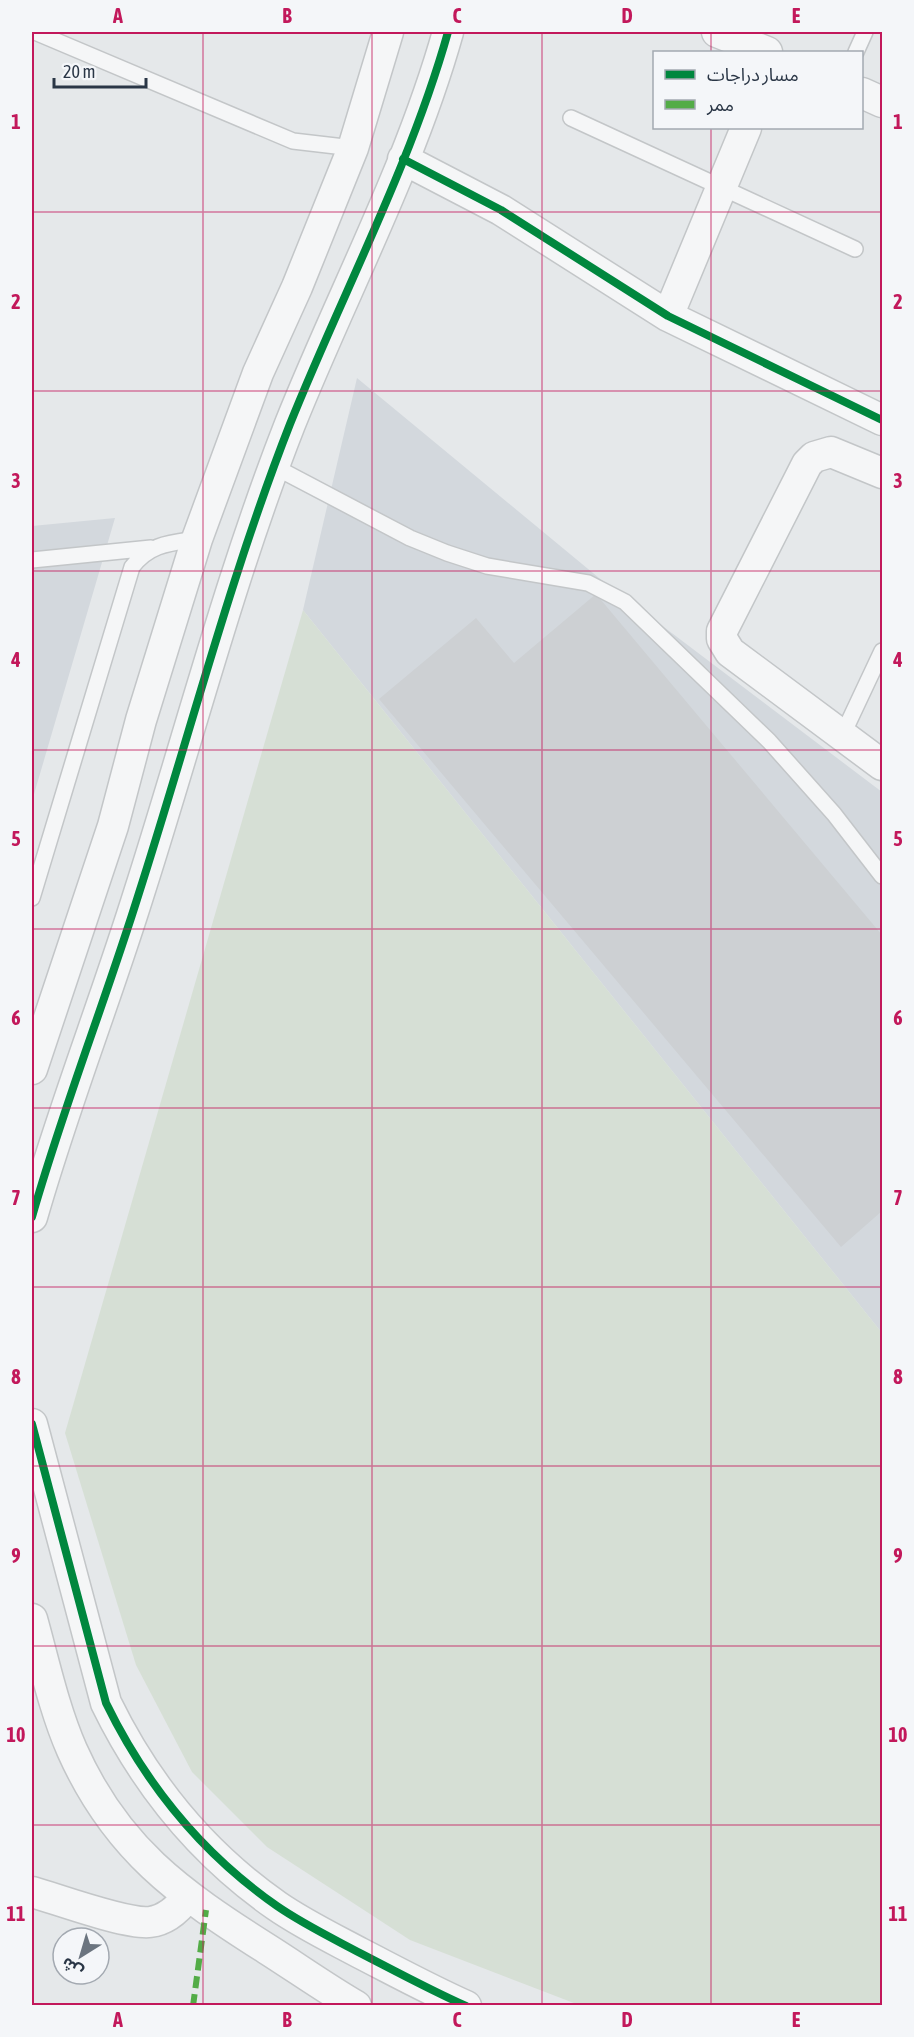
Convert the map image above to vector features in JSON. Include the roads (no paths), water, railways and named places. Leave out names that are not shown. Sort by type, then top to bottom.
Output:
[{"type":"street","points":[[32,1069],[113,826],[141,720],[197,539],[258,373],[353,148],[388,32]]},
{"type":"street","points":[[33,1204],[139,894],[219,629],[275,467],[290,426],[403,159],[430,89],[448,32]]},
{"type":"street","points":[[728,34],[765,51]]},
{"type":"street","points":[[863,94],[882,102]]},
{"type":"street","points":[[668,316],[746,129]]},
{"type":"street","points":[[403,159],[501,210],[668,316],[882,420]]},
{"type":"street","points":[[882,474],[838,453],[823,453],[814,457],[807,464],[722,631],[722,639],[730,652],[882,765]]},
{"type":"street","points":[[32,1424],[106,1703],[123,1737],[164,1800],[216,1857],[278,1906],[402,1975],[466,2006]]},
{"type":"street","points":[[32,1619],[62,1722],[87,1782],[128,1841],[152,1866],[188,1897],[356,2006]]},
{"type":"street","points":[[32,1892],[135,1922],[163,1918],[173,1912],[188,1897]]},
{"type":"lane","points":[[34,32],[293,141],[353,148]]},
{"type":"lane","points":[[856,51],[865,32]]},
{"type":"lane","points":[[571,118],[855,249]]},
{"type":"lane","points":[[275,467],[410,538],[447,553],[487,566],[588,583],[625,603],[770,741],[834,814],[882,876]]},
{"type":"lane","points":[[32,560],[151,548],[197,539]]},
{"type":"lane","points":[[32,898],[127,580],[140,556],[151,548]]},
{"type":"lane","points":[[843,734],[882,651]]}]
